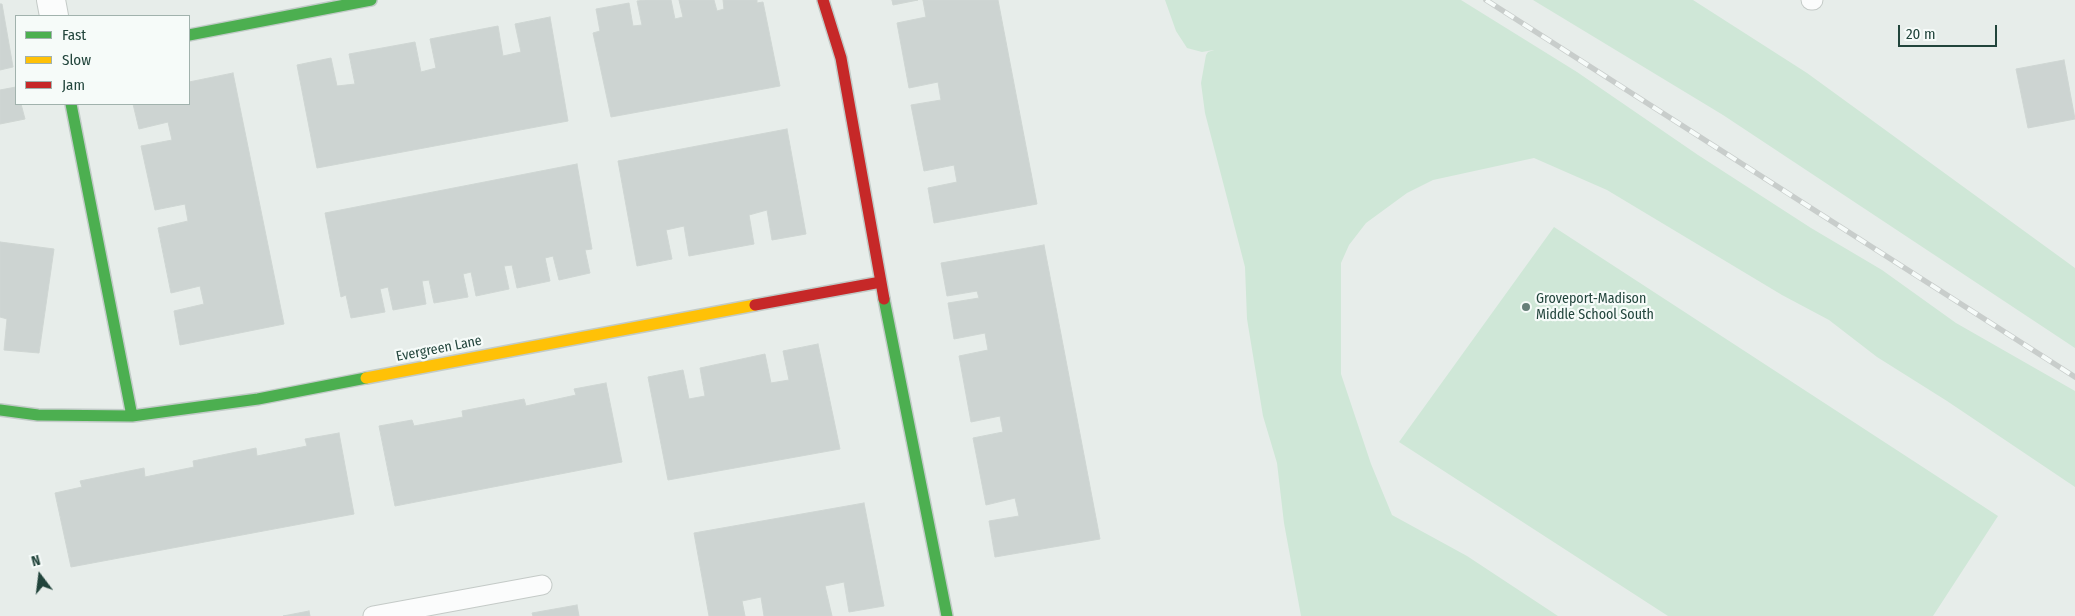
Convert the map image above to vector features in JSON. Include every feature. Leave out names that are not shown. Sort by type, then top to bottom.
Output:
[{"type":"street","points":[[51,0],[54,15]]},
{"type":"street","points":[[190,35],[371,0]]},
{"type":"street","points":[[823,0],[841,58],[880,282],[947,616]]},
{"type":"street","points":[[71,105],[132,416]]},
{"type":"street","name":"Evergreen Lane","points":[[0,410],[38,415],[132,416],[258,399],[556,341],[880,282]]},
{"type":"lane","points":[[372,616],[542,585]]},
{"type":"green space","points":[[1165,0],[1461,0],[1577,72],[1698,155],[1811,228],[1882,270],[1956,323],[2075,391],[2075,487],[1947,401],[1877,357],[1829,320],[1782,295],[1607,190],[1534,158],[1433,180],[1407,193],[1366,223],[1349,245],[1341,263],[1341,374],[1371,464],[1392,515],[1467,556],[1558,616],[1301,616],[1284,523],[1277,463],[1263,416],[1247,319],[1245,267],[1205,113],[1201,83],[1206,55],[1214,50],[1202,52],[1187,48],[1176,31]]},
{"type":"green space","points":[[1533,0],[1693,0],[1807,73],[2075,268],[2075,348],[1723,115]]},
{"type":"green space","points":[[1554,227],[1998,516],[1933,616],[1668,616],[1399,442]]},
{"type":"building","points":[[671,0],[675,19],[683,17],[679,0],[714,0],[717,11],[724,9],[723,0],[757,0],[757,3],[763,2],[780,86],[611,117],[593,33],[600,31],[596,9],[629,3],[633,26],[642,25],[637,1]]},
{"type":"building","points":[[892,0],[918,0],[893,5]]},
{"type":"building","points":[[923,0],[998,0],[1037,204],[934,223],[928,188],[957,182],[954,165],[924,171],[911,105],[941,100],[938,82],[909,88],[897,23],[926,17]]},
{"type":"building","points":[[0,4],[2,4],[13,67],[0,70]]},
{"type":"building","points":[[550,17],[568,121],[317,168],[297,65],[331,58],[337,86],[355,84],[349,54],[415,42],[421,72],[436,68],[430,39],[498,26],[503,56],[521,52],[515,24]]},
{"type":"building","points":[[2064,60],[2075,119],[2028,128],[2016,69]]},
{"type":"building","points":[[233,73],[284,324],[180,345],[174,311],[204,304],[200,286],[171,293],[158,228],[188,221],[185,204],[155,210],[141,146],[172,140],[168,122],[139,129],[133,105],[190,105],[190,82]]},
{"type":"building","points":[[15,87],[15,105],[21,105],[25,119],[0,124],[0,90]]},
{"type":"building","points":[[787,129],[806,234],[772,240],[767,210],[749,215],[754,244],[689,256],[684,226],[666,230],[672,259],[637,266],[618,161]]},
{"type":"building","points":[[577,164],[592,249],[585,250],[590,273],[559,280],[553,256],[545,258],[550,281],[517,288],[512,265],[504,266],[509,289],[476,296],[471,272],[463,274],[468,297],[434,303],[429,280],[422,281],[426,304],[393,310],[388,287],[380,289],[385,312],[351,318],[346,295],[341,297],[325,213]]},
{"type":"building","points":[[0,242],[54,249],[39,353],[4,350],[7,319],[0,317]]},
{"type":"building","points":[[1044,245],[1100,539],[995,557],[989,521],[1019,516],[1015,498],[986,505],[973,438],[1003,432],[1000,416],[971,422],[959,356],[988,350],[985,333],[954,339],[948,303],[979,298],[977,291],[947,296],[941,263]]},
{"type":"building","points":[[818,344],[840,449],[668,480],[648,377],[683,370],[689,399],[705,396],[700,368],[765,354],[771,383],[789,380],[783,351]]},
{"type":"building","points":[[606,383],[622,462],[395,506],[379,426],[412,420],[414,426],[463,417],[462,411],[524,399],[526,406],[576,395],[574,389]]},
{"type":"building","points":[[339,433],[354,514],[71,567],[55,493],[82,487],[80,481],[144,468],[145,477],[194,467],[193,461],[256,448],[257,456],[307,446],[305,439]]},
{"type":"building","points":[[864,503],[884,606],[849,612],[844,582],[825,586],[832,616],[764,616],[761,597],[742,601],[745,616],[709,616],[694,533]]},
{"type":"building","points":[[577,605],[579,616],[533,616],[532,613]]},
{"type":"building","points":[[309,611],[310,616],[283,616]]},
{"type":"railway","points":[[1486,0],[2075,377]]},
{"type":"traffic: fast","points":[[190,35],[371,0]]},
{"type":"traffic: fast","points":[[71,105],[132,416]]},
{"type":"traffic: fast","points":[[884,299],[947,616]]},
{"type":"traffic: fast","points":[[0,410],[38,415],[132,416],[258,399],[366,378]]},
{"type":"traffic: slow","points":[[366,378],[755,305]]},
{"type":"traffic: jam","points":[[823,0],[841,58],[884,299]]},
{"type":"traffic: jam","points":[[755,305],[881,282]]},
{"type":"place","name":"Groveport-Madison Middle School South","points":[[1526,307]]}]
